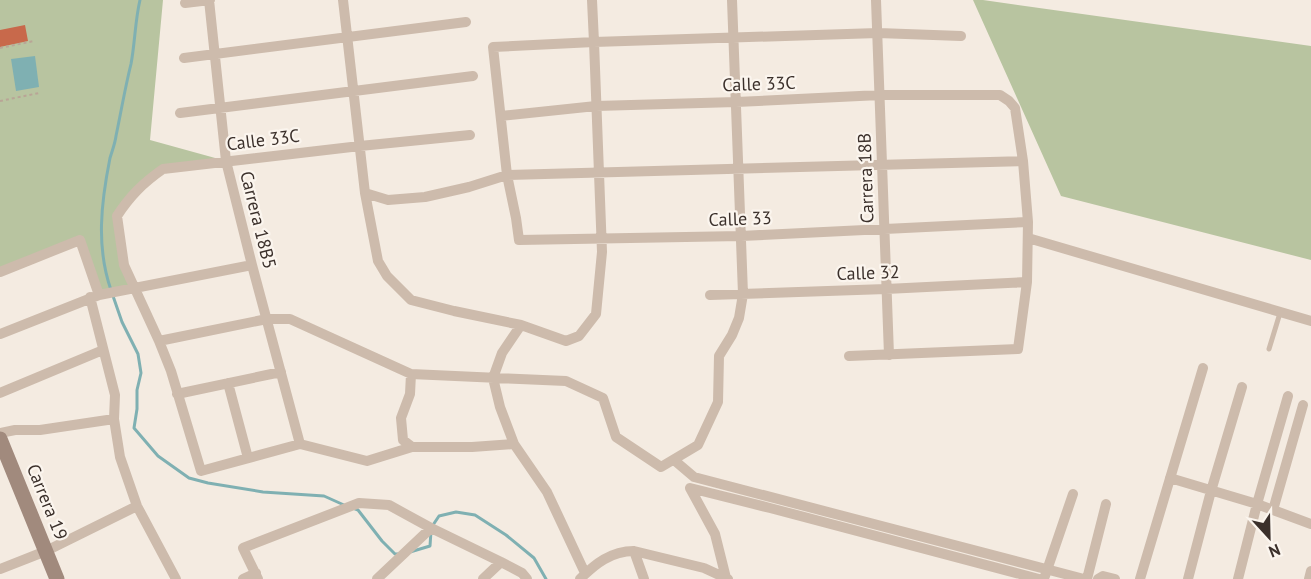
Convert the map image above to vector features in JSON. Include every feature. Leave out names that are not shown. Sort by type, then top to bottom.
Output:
[{"type":"main road","name":"Carrera 19","points":[[0,439],[57,579]]},
{"type":"street","points":[[185,3],[210,0]]},
{"type":"street","name":"Carrera 18B5","points":[[210,0],[226,161],[300,444]]},
{"type":"street","points":[[343,0],[365,193],[378,261],[387,276],[411,300],[521,325],[566,341],[579,336],[596,314],[602,252],[591,0]]},
{"type":"street","points":[[159,341],[267,319],[290,319],[411,374],[566,381],[603,398],[616,437],[661,467],[674,460],[698,445],[718,402],[719,356],[739,318],[743,294],[732,0]]},
{"type":"street","name":"Carrera 18B","points":[[876,0],[889,355]]},
{"type":"street","points":[[184,58],[466,21]]},
{"type":"street","points":[[507,175],[493,47],[878,33],[961,36]]},
{"type":"street","points":[[180,113],[473,76]]},
{"type":"street","name":"Calle 33C","points":[[501,116],[596,106],[880,95],[1000,95],[1015,108],[1023,160]]},
{"type":"street","name":"Calle 33C","points":[[134,287],[124,265],[117,216],[128,200],[148,179],[163,169],[470,135]]},
{"type":"street","points":[[365,193],[388,200],[425,197],[507,175],[1023,160],[1028,222],[1027,282],[1018,349],[849,356]]},
{"type":"street","name":"Calle 33","points":[[507,175],[519,240],[741,236],[1028,222]]},
{"type":"street","points":[[1028,238],[1311,321]]},
{"type":"street","points":[[0,272],[80,240],[95,296],[103,350],[115,395],[114,419],[120,457],[137,506],[176,579]]},
{"type":"street","points":[[0,334],[95,296],[252,265]]},
{"type":"street","name":"Calle 32","points":[[710,295],[886,290],[1027,282]]},
{"type":"street","points":[[134,287],[171,371],[201,471],[300,444],[367,461],[412,447],[514,444]]},
{"type":"street","points":[[521,325],[502,353],[493,378],[500,407],[514,444],[547,492],[583,576],[597,563],[623,551],[634,551],[704,568],[727,578]]},
{"type":"street","points":[[0,393],[103,350]]},
{"type":"street","points":[[1140,579],[1203,368]]},
{"type":"street","points":[[177,394],[281,372]]},
{"type":"street","points":[[411,374],[410,394],[401,418],[403,440],[412,447]]},
{"type":"street","points":[[228,383],[248,458]]},
{"type":"street","points":[[1188,579],[1210,491],[1242,387]]},
{"type":"street","points":[[1238,579],[1288,396]]},
{"type":"street","points":[[1273,510],[1304,405]]},
{"type":"street","points":[[0,433],[114,419]]},
{"type":"street","points":[[674,460],[694,477],[1046,574],[1086,579],[1106,504]]},
{"type":"street","points":[[1170,478],[1257,504],[1311,524]]},
{"type":"street","points":[[727,578],[715,534],[690,488],[770,508],[1007,575],[1039,579]]},
{"type":"street","points":[[1046,574],[1073,494]]},
{"type":"street","points":[[243,579],[257,576],[243,548],[359,503],[389,505],[522,573],[527,579]]},
{"type":"street","points":[[0,569],[46,551],[137,506]]},
{"type":"street","points":[[376,579],[431,528]]},
{"type":"street","points":[[634,551],[644,579]]},
{"type":"street","points":[[483,579],[501,562]]},
{"type":"street","points":[[1309,579],[1311,571]]},
{"type":"street","points":[[1098,579],[1103,576],[1114,579]]},
{"type":"lane","points":[[1269,349],[1280,313]]},
{"type":"path","points":[[0,48],[34,41]]},
{"type":"path","points":[[0,101],[39,93]]},
{"type":"green space","points":[[0,0],[163,0],[150,140],[226,161],[163,169],[117,217],[134,287],[99,295],[80,241],[0,272]]},
{"type":"green space","points":[[973,0],[1311,46],[1311,260],[1061,196]]},
{"type":"water","points":[[35,56],[39,87],[16,91],[11,59]]},
{"type":"building","points":[[25,25],[28,41],[0,47],[0,30]]},
{"type":"waterway","points":[[111,290],[103,258],[102,208],[110,158],[131,64],[140,0]]},
{"type":"waterway","points":[[113,296],[122,322],[138,354],[141,373],[137,390],[134,428],[158,456],[189,478],[263,492],[324,496],[344,505]]},
{"type":"waterway","points":[[353,508],[358,510],[382,541],[395,554],[398,554]]},
{"type":"waterway","points":[[433,525],[439,516],[456,512],[475,515],[506,535],[534,558],[546,579]]},
{"type":"waterway","points":[[410,552],[430,546],[431,531]]}]
